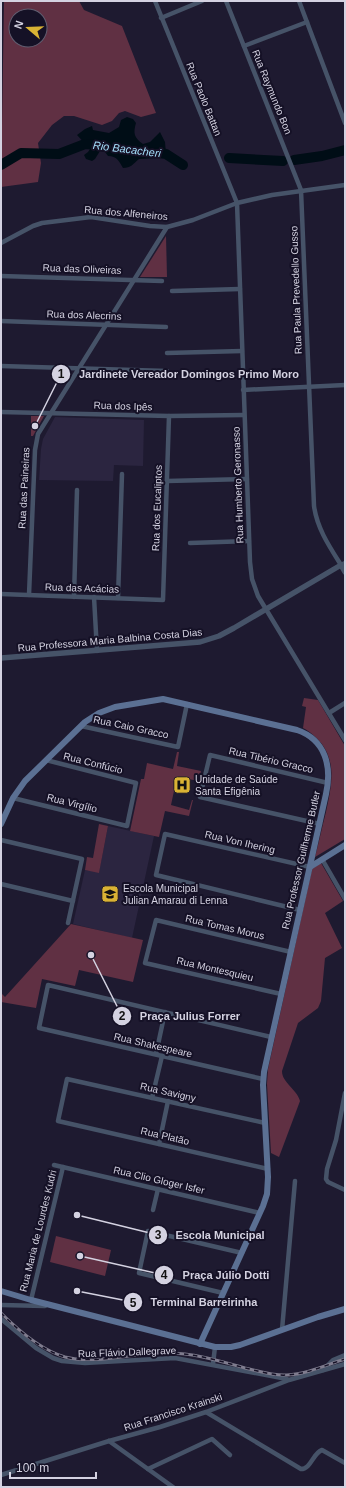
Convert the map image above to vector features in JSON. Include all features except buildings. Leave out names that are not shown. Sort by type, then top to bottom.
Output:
[{"type":"main road","name":"Rua Professor Guilherme Butler","points":[[1,824],[13,798],[21,786],[46,760],[81,726],[99,713],[115,707],[163,699],[297,730],[308,735],[316,743],[326,759],[328,783],[320,824],[271,1037],[263,1079],[268,1169],[267,1194],[260,1213],[200,1344]]},
{"type":"main road","points":[[310,867],[345,845]]},
{"type":"main road","points":[[1,1290],[30,1300],[215,1347],[231,1347],[240,1345],[326,1314],[345,1309]]},
{"type":"street","name":"Rua Paolo Battan","points":[[154,1],[236,203]]},
{"type":"street","points":[[161,18],[202,1]]},
{"type":"street","name":"Rua Raymundo Bon","points":[[226,1],[301,190]]},
{"type":"street","points":[[299,1],[345,123]]},
{"type":"street","points":[[244,46],[307,22]]},
{"type":"street","name":"Rua dos Alfeneiros","points":[[1,243],[38,224],[85,217],[167,227],[193,220],[236,203],[301,190],[345,185]]},
{"type":"street","name":"Rua Paula Prevedello Gusso","points":[[301,190],[314,506],[316,517],[323,536],[343,564],[345,572]]},
{"type":"street","name":"Rua Humberto Geronasso","points":[[236,203],[249,541],[252,579],[254,588],[266,610],[345,740]]},
{"type":"street","name":"Rua das Paineiras","points":[[29,595],[35,450],[38,434],[167,227]]},
{"type":"street","name":"Rua das Oliveiras","points":[[1,276],[162,281]]},
{"type":"street","points":[[172,291],[240,289]]},
{"type":"street","name":"Rua dos Alecrins","points":[[1,321],[166,327]]},
{"type":"street","points":[[168,353],[242,351]]},
{"type":"street","points":[[1,366],[167,371]]},
{"type":"street","points":[[244,390],[345,385]]},
{"type":"street","name":"Rua dos Ipês","points":[[1,412],[169,416],[244,415]]},
{"type":"street","name":"Rua dos Eucaliptos","points":[[163,600],[169,416]]},
{"type":"street","points":[[118,598],[122,474]]},
{"type":"street","points":[[167,481],[247,479]]},
{"type":"street","points":[[74,597],[77,490]]},
{"type":"street","points":[[190,544],[249,541]]},
{"type":"street","name":"Rua Professora Maria Balbina Costa Dias","points":[[1,658],[97,651],[209,640],[227,632],[266,610],[343,564]]},
{"type":"street","name":"Rua das Acácias","points":[[1,594],[163,600]]},
{"type":"street","points":[[94,597],[97,651]]},
{"type":"street","points":[[329,713],[345,703]]},
{"type":"street","name":"Rua Caio Gracco","points":[[81,726],[178,747],[187,704]]},
{"type":"street","name":"Rua Tibério Gracco","points":[[320,824],[200,797],[210,755],[328,783]]},
{"type":"street","name":"Rua Confúcio","points":[[46,760],[136,783],[127,826]]},
{"type":"street","name":"Rua Virgílio","points":[[13,798],[127,826]]},
{"type":"street","name":"Rua Von Ihering","points":[[300,910],[156,875],[165,834],[310,867]]},
{"type":"street","points":[[1,840],[82,859],[68,923]]},
{"type":"street","points":[[322,859],[345,899]]},
{"type":"street","points":[[1,884],[73,902]]},
{"type":"street","name":"Rua Tomas Morus","points":[[145,963],[156,920],[291,952]]},
{"type":"street","name":"Rua Montesquieu","points":[[145,963],[281,994]]},
{"type":"street","name":"Rua Shakespeare","points":[[165,1012],[48,985],[39,1028],[263,1079]]},
{"type":"street","points":[[156,1054],[165,1012],[271,1037]]},
{"type":"street","points":[[152,1098],[162,1056]]},
{"type":"street","name":"Rua Savigny","points":[[58,1122],[68,1079],[265,1123]]},
{"type":"street","points":[[345,1093],[336,1140],[327,1169],[326,1179],[331,1184],[345,1190]]},
{"type":"street","points":[[159,1144],[168,1101]]},
{"type":"street","name":"Rua Platão","points":[[58,1122],[268,1169]]},
{"type":"street","name":"Rua Clio Gloger Isfer","points":[[54,1165],[260,1213]]},
{"type":"street","name":"Rua Maria de Lourdes Kudri","points":[[30,1300],[63,1167]]},
{"type":"street","points":[[282,1330],[295,1181]]},
{"type":"street","points":[[153,1210],[158,1189]]},
{"type":"street","points":[[224,1293],[139,1273],[148,1231],[242,1253]]},
{"type":"street","points":[[1,1305],[53,1306]]},
{"type":"street","name":"Rua Flávio Dallegrave","points":[[1,1319],[36,1348],[53,1358],[62,1360],[85,1363],[167,1357],[213,1364],[289,1380]]},
{"type":"street","points":[[213,1364],[215,1347]]},
{"type":"street","name":"Rua Francisco Krainski","points":[[1,1476],[109,1441],[206,1412],[289,1380],[323,1370],[333,1360],[345,1355]]},
{"type":"street","points":[[323,1370],[345,1364]]},
{"type":"street","points":[[206,1412],[301,1469],[307,1467],[319,1451],[322,1450],[345,1463]]},
{"type":"street","points":[[148,1469],[212,1439],[230,1455]]},
{"type":"street","points":[[109,1441],[173,1487]]},
{"type":"shaded area","points":[[4,1],[79,1],[84,10],[122,26],[156,113],[141,117],[125,111],[119,113],[112,121],[102,125],[74,116],[64,116],[52,125],[38,143],[41,163],[38,182],[1,187]]},
{"type":"shaded area","points":[[166,236],[167,277],[140,277]]},
{"type":"shaded area","points":[[31,416],[44,416],[33,436],[31,436]]},
{"type":"shaded area","points":[[55,417],[144,420],[143,466],[114,465],[113,481],[39,480],[43,439]]},
{"type":"shaded area","points":[[304,698],[318,700],[345,746],[345,839],[315,857],[330,794],[332,777],[330,760],[327,752],[322,744],[313,735],[303,728],[306,707],[302,706]]},
{"type":"shaded area","points":[[177,752],[179,752],[177,766],[201,771],[199,781],[177,777],[171,805],[189,810],[193,800],[189,816],[165,811],[159,837],[130,831],[141,779],[144,779],[147,763],[173,769]]},
{"type":"shaded area","points":[[99,824],[108,826],[99,873],[85,870],[87,857],[93,858]]},
{"type":"shaded area","name":"Escola Municipal Julian Amarau di Lenna","points":[[108,826],[154,836],[132,938],[73,924],[85,870],[99,872]]},
{"type":"shaded area","points":[[321,863],[343,901],[325,913],[342,948],[325,958],[321,1001],[318,1008],[298,1023],[282,1071],[284,1079],[296,1093],[300,1101],[279,1157],[271,1153],[267,1084],[268,1069],[312,869]]},
{"type":"shaded area","points":[[71,924],[143,940],[133,982],[79,970],[75,986],[42,979],[36,1008],[1,1002],[1,993],[5,997]]},
{"type":"shaded area","points":[[56,1236],[111,1250],[105,1276],[50,1262]]},
{"type":"water","points":[[127,117],[133,119],[136,123],[135,135],[143,144],[150,142],[160,132],[165,142],[166,154],[159,158],[139,159],[126,168],[123,168],[117,159],[108,156],[105,152],[100,151],[92,161],[86,159],[84,155],[90,149],[77,135],[92,126],[93,130],[109,133],[119,127],[121,120]]},
{"type":"waterway","name":"Rio Bacacheri","points":[[1,165],[21,153],[59,154],[85,144],[97,145]]},
{"type":"waterway","name":"Rio Bacacheri","points":[[294,160],[322,156],[345,150]]},
{"type":"waterway","name":"Rio Bacacheri","points":[[153,152],[166,154],[183,165]]},
{"type":"waterway","name":"Rio Bacacheri","points":[[229,158],[283,161]]},
{"type":"railway","points":[[1,1313],[23,1333],[47,1350],[65,1357],[77,1359],[90,1360],[156,1353],[178,1353],[207,1358],[261,1372],[282,1375],[309,1371],[345,1359]]},
{"type":"place","name":"Jardinete Vereador Domingos Primo Moro","points":[[35,426]]},
{"type":"place","name":"Unidade de Saúde Santa Efigênia","points":[[182,785]]},
{"type":"place","name":"Escola Municipal Julian Amarau di Lenna","points":[[110,894]]},
{"type":"place","name":"Praça Julius Forrer","points":[[91,955]]},
{"type":"place","name":"Escola Municipal","points":[[77,1215]]},
{"type":"place","name":"Praça Júlio Dotti","points":[[80,1256]]},
{"type":"place","name":"Terminal Barreirinha","points":[[77,1291]]}]
